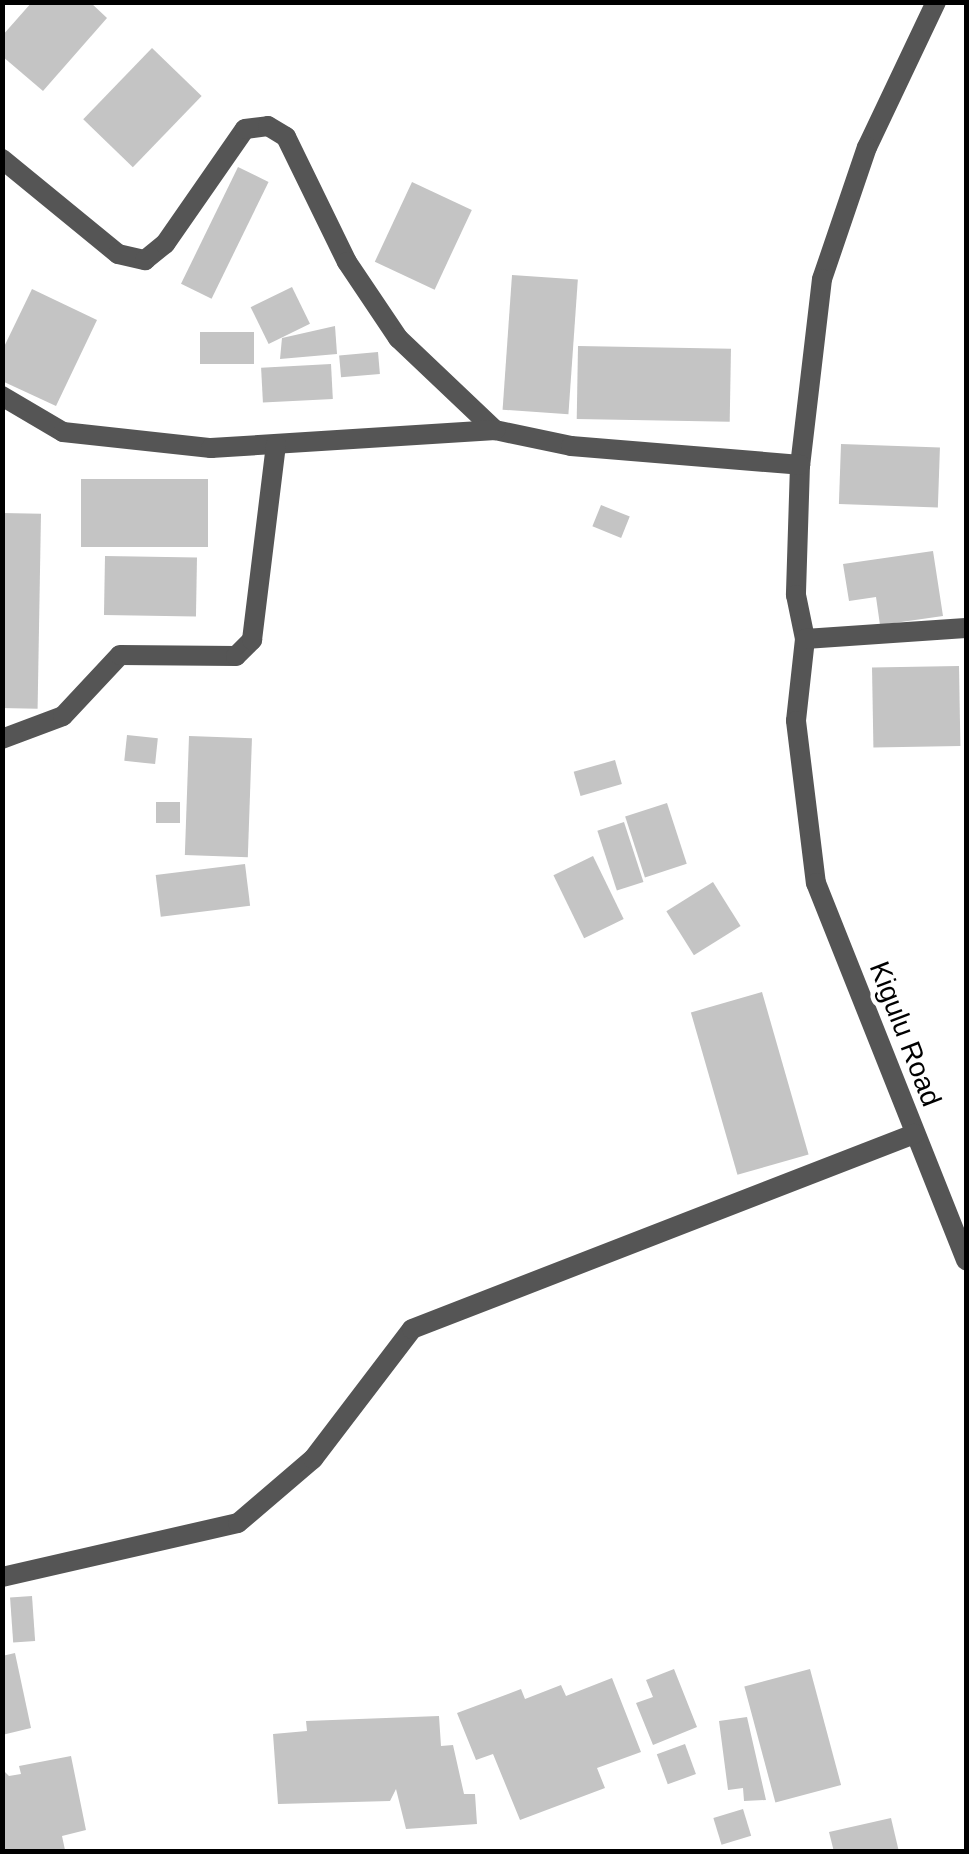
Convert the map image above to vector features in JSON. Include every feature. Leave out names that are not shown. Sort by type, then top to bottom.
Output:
[{"type":"street","name":"Kigulu Road","points":[[936,2],[867,147],[822,279],[800,465],[796,595],[805,638],[796,721],[816,883],[966,1260]]},
{"type":"street","points":[[2,159],[118,254],[145,260],[165,244],[246,128],[268,126],[286,137],[347,262],[398,338],[495,430]]},
{"type":"street","points":[[2,396],[63,432],[211,448],[495,430],[570,446],[800,465]]},
{"type":"street","points":[[2,739],[63,716],[120,655],[236,656],[252,640],[276,444]]},
{"type":"street","points":[[805,638],[966,628]]},
{"type":"street","points":[[2,1577],[238,1523],[313,1459],[412,1329],[914,1134]]},
{"type":"building","points":[[32,2],[90,2],[107,18],[43,91],[2,56],[2,36]]},
{"type":"building","points":[[152,48],[202,96],[133,167],[83,119]]},
{"type":"building","points":[[238,167],[269,182],[212,299],[181,284]]},
{"type":"building","points":[[412,182],[472,210],[435,290],[375,262]]},
{"type":"building","points":[[512,275],[578,280],[568,414],[503,410]]},
{"type":"building","points":[[292,287],[310,324],[269,344],[251,307]]},
{"type":"building","points":[[32,289],[97,320],[56,406],[2,381],[2,351]]},
{"type":"building","points":[[335,326],[337,354],[280,359],[282,338]]},
{"type":"building","points":[[200,332],[254,332],[254,364],[200,364]]},
{"type":"building","points":[[578,346],[731,349],[730,422],[577,419]]},
{"type":"building","points":[[378,352],[380,374],[341,377],[339,355]]},
{"type":"building","points":[[331,364],[333,399],[263,403],[261,368]]},
{"type":"building","points":[[841,444],[940,447],[938,507],[839,504]]},
{"type":"building","points":[[81,479],[208,479],[208,547],[81,547]]},
{"type":"building","points":[[601,505],[630,517],[621,538],[592,526]]},
{"type":"building","points":[[2,513],[41,514],[38,709],[2,708]]},
{"type":"building","points":[[933,551],[943,616],[880,625],[876,597],[849,601],[843,564]]},
{"type":"building","points":[[105,556],[197,558],[196,617],[104,615]]},
{"type":"building","points":[[959,666],[960,746],[873,748],[872,668]]},
{"type":"building","points":[[127,735],[158,738],[155,764],[124,761]]},
{"type":"building","points":[[189,736],[252,738],[248,857],[185,855]]},
{"type":"building","points":[[615,760],[622,784],[581,796],[574,772]]},
{"type":"building","points":[[156,802],[180,802],[180,823],[156,823]]},
{"type":"building","points":[[667,803],[687,864],[645,877],[625,817]]},
{"type":"building","points":[[624,822],[643,882],[617,891],[597,831]]},
{"type":"building","points":[[593,856],[624,919],[584,938],[553,875]]},
{"type":"building","points":[[245,864],[250,906],[161,917],[156,875]]},
{"type":"building","points":[[713,882],[741,926],[694,955],[666,911]]},
{"type":"building","points":[[762,992],[809,1154],[737,1175],[691,1012]]},
{"type":"building","points":[[32,1596],[35,1641],[13,1642],[10,1598]]},
{"type":"building","points":[[15,1653],[31,1728],[2,1735],[2,1656]]},
{"type":"building","points":[[674,1669],[697,1727],[653,1745],[636,1703],[653,1697],[646,1680]]},
{"type":"building","points":[[810,1669],[841,1785],[775,1803],[744,1687]]},
{"type":"building","points":[[612,1678],[641,1752],[597,1768],[605,1788],[520,1820],[493,1754],[476,1760],[457,1713],[521,1689],[525,1699],[561,1685],[566,1696]]},
{"type":"building","points":[[439,1716],[441,1746],[453,1745],[464,1794],[475,1794],[477,1824],[406,1829],[396,1789],[390,1801],[278,1804],[273,1734],[307,1731],[306,1721]]},
{"type":"building","points":[[747,1717],[766,1800],[744,1801],[743,1788],[728,1790],[719,1721]]},
{"type":"building","points":[[685,1744],[696,1774],[668,1784],[657,1754]]},
{"type":"building","points":[[71,1756],[86,1830],[62,1836],[65,1850],[2,1852],[2,1769],[9,1776],[21,1774],[19,1766]]},
{"type":"building","points":[[743,1809],[751,1836],[722,1845],[713,1818]]},
{"type":"building","points":[[891,1818],[899,1852],[834,1852],[829,1832]]}]
